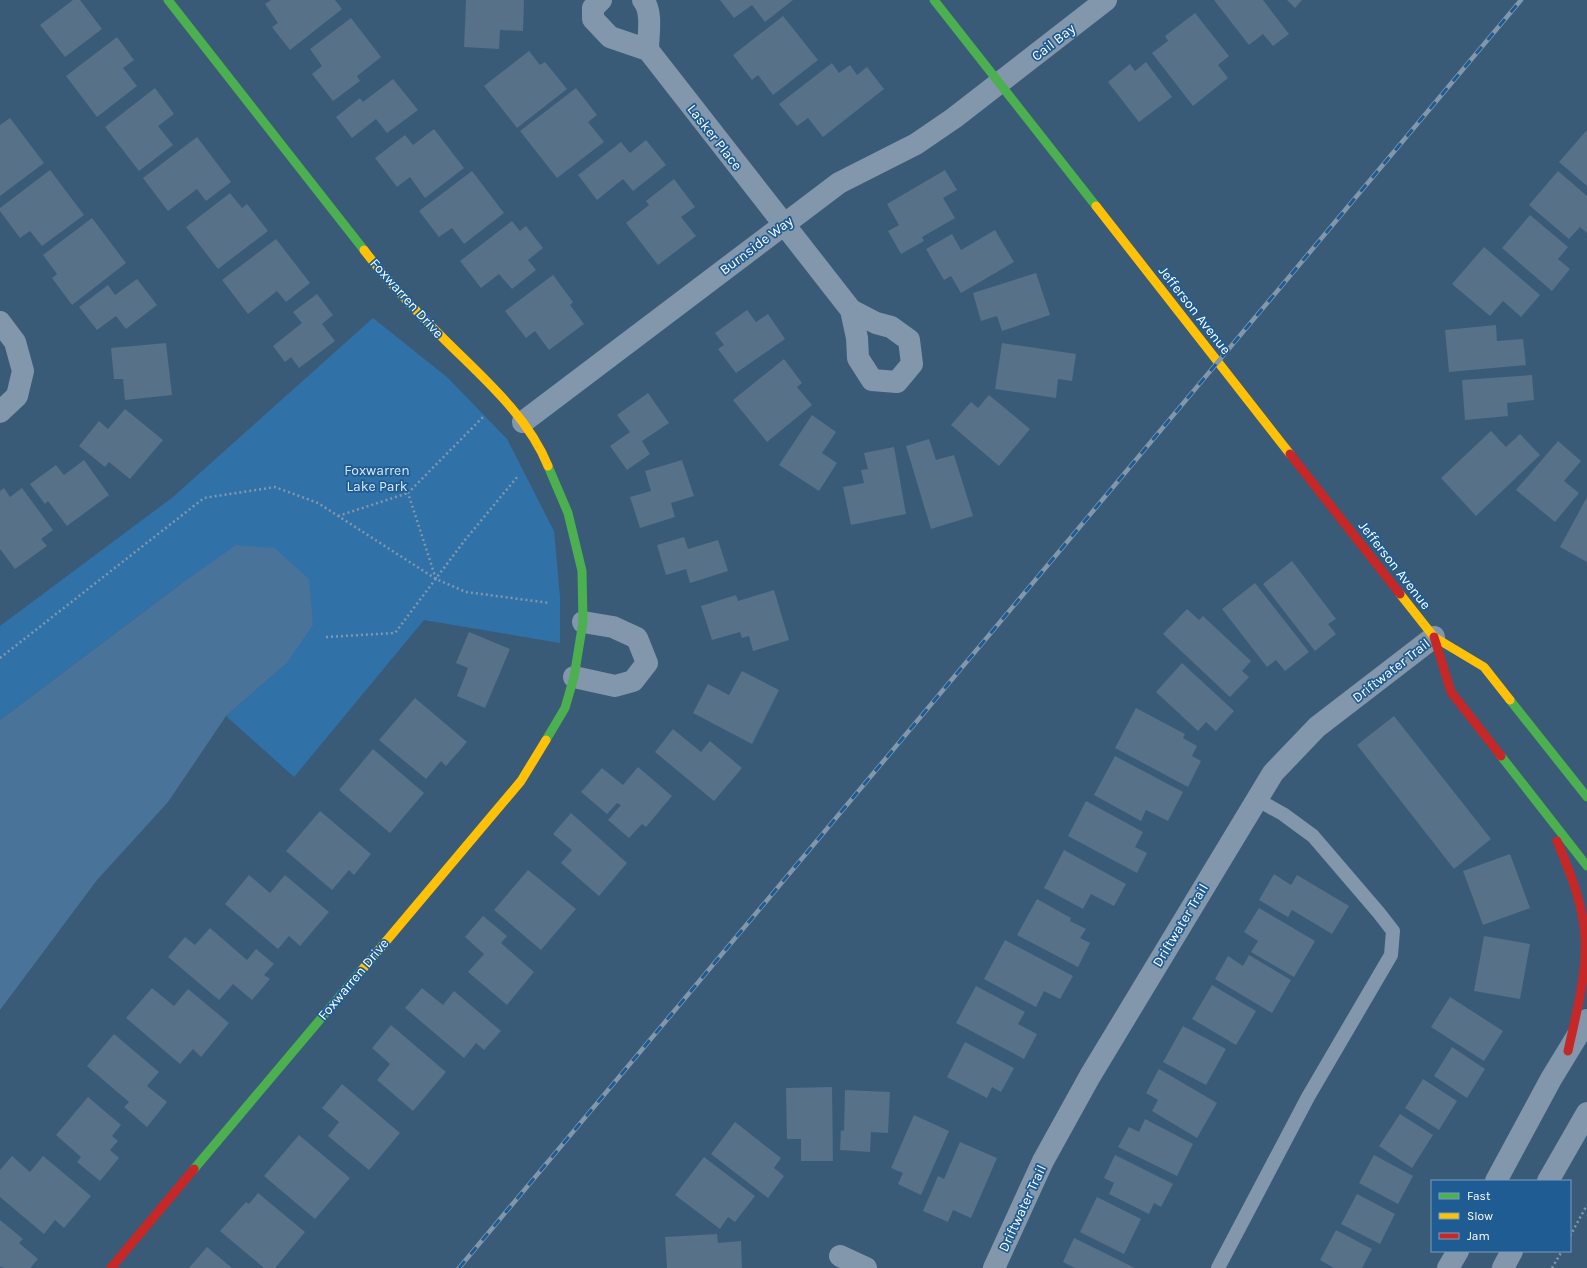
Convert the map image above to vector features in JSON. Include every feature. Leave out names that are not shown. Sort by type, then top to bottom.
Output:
[{"type":"street","name":"Foxwarren Drive","points":[[110,1268],[521,781],[565,708],[574,677],[583,622],[582,571],[568,513],[542,451],[523,422],[486,380],[436,331],[372,261],[168,0]]},
{"type":"street","points":[[601,0],[593,8],[592,19],[610,37],[648,50],[649,17],[646,4],[643,0]]},
{"type":"street","name":"Jefferson Avenue","points":[[934,0],[1434,637],[1484,667],[1587,797]]},
{"type":"street","name":"Cail Bay","points":[[999,84],[1106,0]]},
{"type":"street","name":"Lasker Place","points":[[648,50],[851,310]]},
{"type":"street","name":"Burnside Way","points":[[523,422],[839,183],[916,144],[999,84]]},
{"type":"street","points":[[0,322],[15,342],[23,371],[17,396],[0,412]]},
{"type":"street","points":[[574,677],[615,686],[633,681],[647,663],[637,638],[613,627],[583,622]]},
{"type":"street","name":"Jefferson Avenue","points":[[1434,637],[1451,692],[1587,866]]},
{"type":"street","name":"Driftwater Trail","points":[[994,1268],[1043,1161],[1090,1076],[1273,773],[1317,727],[1434,637]]},
{"type":"street","points":[[1577,785],[1587,790]]},
{"type":"street","points":[[1545,812],[1574,880],[1585,937],[1582,980],[1568,1051]]},
{"type":"street","points":[[1497,1180],[1568,1051],[1587,1020]]},
{"type":"street","points":[[1549,1180],[1587,1113]]},
{"type":"street","points":[[1448,1268],[1457,1252]]},
{"type":"street","points":[[1504,1268],[1512,1252]]},
{"type":"street","points":[[840,1256],[866,1268]]},
{"type":"lane","points":[[1218,1268],[1308,1097],[1391,955],[1393,931],[1313,836],[1283,814],[1256,799]]},
{"type":"path","points":[[338,516],[408,493],[474,425],[503,400]]},
{"type":"path","points":[[326,637],[395,633],[465,540],[518,476]]},
{"type":"path","points":[[0,658],[204,498],[275,487],[318,503],[436,579],[466,592],[550,603]]},
{"type":"path","points":[[408,493],[436,579]]},
{"type":"path","points":[[1571,1234],[1587,1205]]},
{"type":"path","points":[[1552,1268],[1561,1252]]},
{"type":"green space","name":"Foxwarren Lake Park","points":[[373,318],[448,378],[507,439],[554,531],[560,597],[560,643],[424,620],[294,777],[226,716],[286,664],[182,583],[0,720],[0,626],[173,497]]},
{"type":"shaded area","points":[[236,545],[275,548],[309,579],[313,625],[286,664],[226,716],[168,802],[97,880],[0,1010],[0,720],[182,583]]},
{"type":"building","points":[[73,0],[80,0],[102,29],[65,57],[40,25]]},
{"type":"building","points":[[271,0],[335,0],[342,9],[290,50],[272,27],[278,23],[265,4]]},
{"type":"building","points":[[466,0],[524,0],[523,31],[500,30],[499,49],[464,47]]},
{"type":"building","points":[[720,0],[793,0],[765,22],[752,5],[734,18]]},
{"type":"building","points":[[1214,0],[1263,0],[1289,34],[1273,46],[1263,34],[1249,45]]},
{"type":"building","points":[[1287,0],[1302,0],[1295,8]]},
{"type":"building","points":[[1195,13],[1229,56],[1218,65],[1228,78],[1193,106],[1152,53],[1168,41],[1165,36]]},
{"type":"building","points":[[783,16],[818,60],[773,95],[758,75],[752,80],[733,55]]},
{"type":"building","points":[[351,18],[381,57],[357,76],[360,81],[333,101],[312,74],[322,66],[310,49]]},
{"type":"building","points":[[117,37],[134,60],[123,68],[137,86],[97,117],[66,76]]},
{"type":"building","points":[[529,51],[540,65],[545,62],[567,89],[517,128],[484,86]]},
{"type":"building","points":[[1146,62],[1172,97],[1139,122],[1108,82],[1130,64],[1135,71]]},
{"type":"building","points":[[832,63],[839,73],[850,65],[857,75],[867,67],[884,89],[823,137],[808,118],[797,126],[779,104]]},
{"type":"building","points":[[393,79],[418,110],[387,133],[376,119],[352,138],[336,117],[360,98],[363,102]]},
{"type":"building","points":[[155,88],[174,114],[158,126],[173,145],[139,171],[105,127]]},
{"type":"building","points":[[576,88],[597,115],[588,122],[604,142],[557,178],[520,131]]},
{"type":"building","points":[[10,118],[44,163],[0,196],[0,125]]},
{"type":"building","points":[[434,129],[464,168],[425,198],[410,177],[397,187],[375,158],[405,135],[413,145]]},
{"type":"building","points":[[1587,130],[1587,186],[1559,162]]},
{"type":"building","points":[[197,137],[231,182],[206,201],[197,189],[168,211],[143,178]]},
{"type":"building","points":[[646,140],[666,165],[633,191],[623,179],[597,200],[578,175],[621,142],[630,153]]},
{"type":"building","points":[[50,170],[84,215],[42,246],[30,231],[20,238],[0,211],[0,208]]},
{"type":"building","points":[[945,170],[957,190],[943,198],[955,218],[922,237],[924,241],[901,254],[888,231],[899,225],[887,204]]},
{"type":"building","points":[[472,171],[504,213],[464,244],[452,228],[439,237],[419,211]]},
{"type":"building","points":[[1558,171],[1587,196],[1587,233],[1580,227],[1569,239],[1529,205]]},
{"type":"building","points":[[674,179],[695,207],[681,217],[696,236],[658,265],[626,223],[649,205],[646,201]]},
{"type":"building","points":[[230,193],[242,208],[247,204],[268,231],[218,269],[186,227]]},
{"type":"building","points":[[1530,215],[1568,247],[1558,259],[1570,269],[1552,291],[1502,248]]},
{"type":"building","points":[[92,218],[126,263],[72,305],[52,278],[57,274],[43,255]]},
{"type":"building","points":[[512,221],[520,231],[526,226],[543,248],[528,260],[536,270],[512,289],[499,274],[481,288],[460,261]]},
{"type":"building","points":[[995,230],[1014,262],[961,293],[951,276],[944,280],[926,249],[952,234],[961,250]]},
{"type":"building","points":[[276,239],[310,283],[286,302],[277,291],[248,314],[222,280]]},
{"type":"building","points":[[1484,247],[1540,295],[1521,317],[1503,301],[1490,316],[1452,284]]},
{"type":"building","points":[[1036,273],[1050,315],[1002,331],[997,316],[981,321],[973,293]]},
{"type":"building","points":[[553,275],[573,302],[570,305],[584,324],[549,350],[535,331],[526,338],[505,311]]},
{"type":"building","points":[[137,279],[157,305],[126,329],[116,316],[97,330],[79,307],[108,285],[115,295]]},
{"type":"building","points":[[317,294],[333,315],[322,324],[335,341],[299,368],[291,357],[285,362],[273,346],[302,323],[293,312]]},
{"type":"building","points":[[747,310],[756,322],[768,314],[785,339],[736,373],[718,349],[724,345],[715,333]]},
{"type":"building","points":[[1496,325],[1497,341],[1523,339],[1526,365],[1449,372],[1445,330]]},
{"type":"building","points":[[166,343],[172,395],[125,400],[123,379],[114,379],[111,348]]},
{"type":"building","points":[[1002,343],[1076,354],[1072,381],[1058,379],[1056,398],[995,389]]},
{"type":"building","points":[[784,359],[802,383],[797,387],[812,405],[767,442],[733,400]]},
{"type":"building","points":[[1532,375],[1534,400],[1507,403],[1508,416],[1465,420],[1462,380]]},
{"type":"building","points":[[648,393],[669,423],[642,441],[650,454],[627,470],[610,446],[630,432],[617,415]]},
{"type":"building","points":[[989,395],[1030,429],[999,466],[951,425],[971,402],[978,408]]},
{"type":"building","points":[[125,409],[163,440],[130,479],[109,462],[105,467],[79,446],[99,421],[108,429]]},
{"type":"building","points":[[812,415],[836,432],[822,453],[837,463],[819,491],[779,465]]},
{"type":"building","points":[[1491,431],[1506,447],[1520,434],[1540,455],[1476,516],[1441,478]]},
{"type":"building","points":[[929,439],[936,460],[954,455],[973,516],[931,529],[906,446]]},
{"type":"building","points":[[1558,441],[1581,461],[1564,481],[1579,493],[1555,522],[1516,490]]},
{"type":"building","points":[[894,447],[906,514],[851,525],[843,487],[864,483],[861,470],[868,469],[864,453]]},
{"type":"building","points":[[84,460],[109,495],[67,526],[48,501],[45,504],[30,484],[56,465],[64,475]]},
{"type":"building","points":[[682,460],[694,496],[671,503],[675,517],[640,528],[630,497],[651,491],[645,471]]},
{"type":"building","points":[[4,488],[10,497],[22,488],[53,530],[41,539],[47,546],[15,569],[0,549],[0,491]]},
{"type":"building","points":[[1587,497],[1587,562],[1560,547]]},
{"type":"building","points":[[684,537],[688,549],[718,540],[728,571],[690,583],[686,569],[666,575],[657,545]]},
{"type":"building","points":[[1292,561],[1336,619],[1328,624],[1336,634],[1315,651],[1263,584]]},
{"type":"building","points":[[1255,583],[1309,652],[1285,671],[1276,660],[1267,667],[1222,609]]},
{"type":"building","points":[[774,590],[789,640],[753,651],[749,636],[742,638],[740,632],[712,640],[701,606],[736,595],[738,601]]},
{"type":"building","points":[[1187,609],[1199,620],[1203,616],[1251,661],[1242,671],[1249,677],[1230,697],[1163,634]]},
{"type":"building","points":[[469,632],[510,649],[485,708],[457,696],[468,668],[456,663]]},
{"type":"building","points":[[1182,663],[1234,711],[1216,731],[1206,722],[1198,731],[1156,692]]},
{"type":"building","points":[[742,671],[779,690],[752,744],[693,713],[708,684],[729,695]]},
{"type":"building","points":[[415,698],[467,742],[446,766],[441,761],[426,779],[379,740]]},
{"type":"building","points":[[1136,708],[1185,734],[1183,738],[1197,746],[1192,756],[1201,761],[1188,787],[1115,748]]},
{"type":"building","points":[[1394,716],[1491,839],[1454,869],[1357,745]]},
{"type":"building","points":[[673,729],[701,752],[710,741],[742,768],[714,801],[655,752]]},
{"type":"building","points":[[373,749],[424,793],[390,833],[339,790]]},
{"type":"building","points":[[1115,756],[1183,792],[1168,821],[1146,810],[1141,821],[1094,795]]},
{"type":"building","points":[[638,767],[672,796],[646,827],[642,824],[629,838],[608,820],[621,805],[617,803],[607,814],[581,792],[602,768],[623,785]]},
{"type":"building","points":[[1086,801],[1143,832],[1135,847],[1147,853],[1137,873],[1068,836]]},
{"type":"building","points":[[320,811],[371,854],[354,875],[349,870],[332,890],[286,851]]},
{"type":"building","points":[[571,813],[627,863],[599,896],[561,863],[572,850],[553,834]]},
{"type":"building","points":[[1064,850],[1126,884],[1114,906],[1091,894],[1083,909],[1044,888]]},
{"type":"building","points":[[1510,854],[1530,908],[1483,925],[1463,871]]},
{"type":"building","points":[[528,870],[576,909],[541,950],[494,910]]},
{"type":"building","points":[[1274,874],[1291,885],[1297,875],[1349,906],[1332,934],[1292,910],[1288,917],[1259,900]]},
{"type":"building","points":[[249,875],[270,893],[285,875],[329,912],[300,946],[289,936],[278,949],[225,904]]},
{"type":"building","points":[[1037,899],[1071,918],[1070,921],[1086,929],[1080,938],[1090,943],[1078,967],[1017,935]]},
{"type":"building","points":[[1259,908],[1315,941],[1294,977],[1251,952],[1258,941],[1244,932]]},
{"type":"building","points":[[483,916],[507,936],[501,943],[534,972],[507,1005],[468,972],[484,954],[465,937]]},
{"type":"building","points":[[210,928],[247,960],[256,949],[274,964],[264,975],[270,979],[252,1000],[233,984],[219,1000],[168,957],[185,937],[195,945]]},
{"type":"building","points":[[1484,936],[1530,944],[1520,999],[1474,991]]},
{"type":"building","points":[[1005,940],[1073,976],[1060,999],[1044,991],[1036,1007],[984,979]]},
{"type":"building","points":[[1249,955],[1291,980],[1272,1013],[1215,979],[1228,956],[1243,966]]},
{"type":"building","points":[[1212,985],[1256,1011],[1236,1045],[1192,1019]]},
{"type":"building","points":[[976,986],[1025,1012],[1018,1024],[1037,1034],[1024,1059],[956,1023]]},
{"type":"building","points":[[152,988],[174,1006],[188,989],[229,1023],[201,1057],[193,1049],[180,1064],[126,1018]]},
{"type":"building","points":[[422,988],[443,1005],[454,991],[501,1031],[484,1050],[476,1043],[464,1058],[405,1008]]},
{"type":"building","points":[[1450,997],[1503,1031],[1484,1061],[1431,1027]]},
{"type":"building","points":[[391,1025],[446,1072],[413,1111],[377,1080],[390,1064],[372,1048]]},
{"type":"building","points":[[1183,1026],[1226,1049],[1206,1085],[1163,1062]]},
{"type":"building","points":[[114,1034],[159,1072],[147,1086],[167,1102],[147,1127],[124,1107],[129,1102],[87,1066]]},
{"type":"building","points":[[965,1042],[1014,1068],[1001,1092],[992,1087],[987,1098],[947,1077]]},
{"type":"building","points":[[1452,1047],[1485,1069],[1467,1098],[1434,1076]]},
{"type":"building","points":[[1159,1069],[1217,1103],[1197,1138],[1152,1111],[1158,1100],[1146,1093]]},
{"type":"building","points":[[1423,1079],[1457,1101],[1439,1130],[1405,1108]]},
{"type":"building","points":[[342,1084],[400,1133],[369,1170],[328,1136],[339,1122],[322,1108]]},
{"type":"building","points":[[832,1087],[833,1161],[801,1161],[801,1139],[787,1139],[786,1088]]},
{"type":"building","points":[[845,1090],[890,1092],[888,1133],[871,1132],[870,1152],[840,1150],[841,1130],[844,1131]]},
{"type":"building","points":[[88,1097],[121,1125],[112,1136],[118,1141],[110,1150],[119,1158],[100,1181],[77,1162],[81,1157],[56,1135]]},
{"type":"building","points":[[1400,1114],[1433,1135],[1412,1168],[1379,1146]]},
{"type":"building","points":[[914,1115],[949,1131],[921,1195],[898,1184],[903,1173],[891,1168]]},
{"type":"building","points":[[1145,1119],[1193,1144],[1177,1176],[1118,1147],[1129,1127],[1139,1132]]},
{"type":"building","points":[[735,1122],[781,1158],[774,1168],[784,1176],[768,1198],[711,1154]]},
{"type":"building","points":[[299,1135],[350,1178],[315,1219],[264,1176]]},
{"type":"building","points":[[960,1142],[997,1158],[971,1218],[953,1210],[948,1222],[923,1211],[938,1176],[944,1179]]},
{"type":"building","points":[[1115,1155],[1173,1184],[1161,1207],[1154,1203],[1149,1214],[1109,1194],[1114,1183],[1104,1178]]},
{"type":"building","points":[[1374,1155],[1413,1176],[1398,1204],[1359,1183]]},
{"type":"building","points":[[12,1156],[30,1172],[43,1156],[91,1196],[64,1228],[55,1220],[44,1234],[0,1197],[0,1170]]},
{"type":"building","points":[[704,1157],[755,1196],[735,1222],[728,1217],[720,1229],[675,1195]]},
{"type":"building","points":[[258,1193],[305,1232],[275,1268],[264,1268],[220,1231],[246,1202],[249,1204]]},
{"type":"building","points":[[1357,1194],[1395,1214],[1380,1244],[1341,1224]]},
{"type":"building","points":[[1097,1197],[1141,1219],[1124,1254],[1080,1232]]},
{"type":"building","points":[[0,1220],[23,1239],[19,1243],[38,1259],[30,1268],[4,1268],[0,1266]]},
{"type":"building","points":[[1336,1230],[1372,1249],[1362,1268],[1334,1268],[1320,1260]]},
{"type":"building","points":[[717,1234],[718,1243],[741,1241],[742,1268],[667,1268],[665,1237]]},
{"type":"building","points":[[1074,1238],[1135,1268],[1075,1268],[1063,1262]]},
{"type":"building","points":[[207,1247],[232,1268],[189,1268]]},
{"type":"railway","points":[[459,1268],[1521,0]]},
{"type":"traffic: fast","points":[[168,0],[364,250]]},
{"type":"traffic: fast","points":[[934,0],[1096,206]]},
{"type":"traffic: fast","points":[[546,740],[565,708],[574,677],[583,622],[582,571],[568,513],[548,466]]},
{"type":"traffic: fast","points":[[1510,700],[1587,797]]},
{"type":"traffic: fast","points":[[1501,756],[1587,866]]},
{"type":"traffic: fast","points":[[194,1169],[361,971]]},
{"type":"traffic: slow","points":[[1096,206],[1290,454]]},
{"type":"traffic: slow","points":[[364,250],[408,302],[484,378],[514,411],[539,446],[548,466]]},
{"type":"traffic: slow","points":[[1400,594],[1434,637],[1484,667],[1510,700]]},
{"type":"traffic: slow","points":[[361,971],[521,781],[546,740]]},
{"type":"traffic: jam","points":[[1290,454],[1400,594]]},
{"type":"traffic: jam","points":[[1434,637],[1451,692],[1501,756]]},
{"type":"traffic: jam","points":[[1557,841],[1579,900],[1585,937],[1583,980],[1568,1051]]},
{"type":"traffic: jam","points":[[111,1268],[194,1169]]}]
